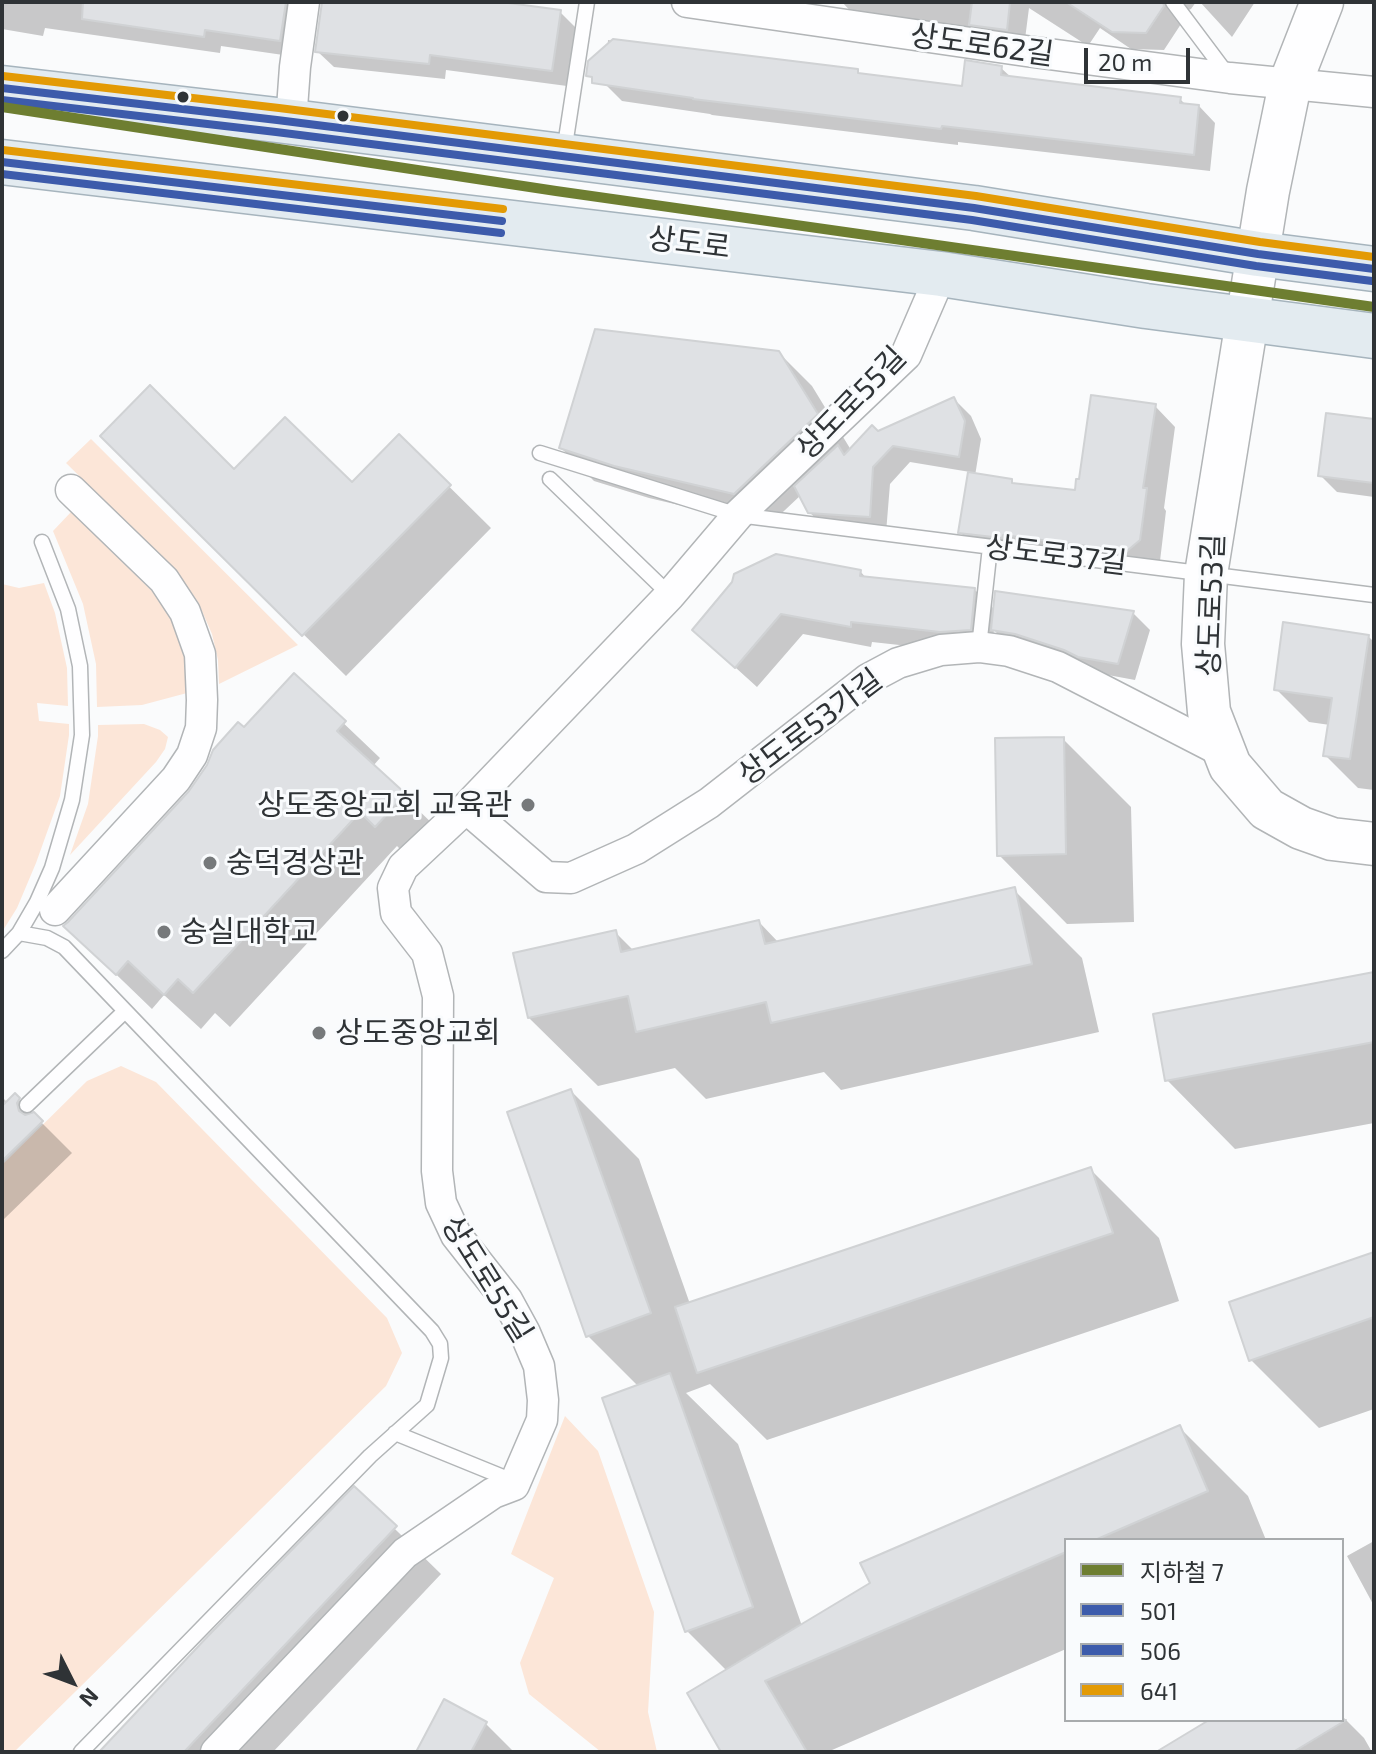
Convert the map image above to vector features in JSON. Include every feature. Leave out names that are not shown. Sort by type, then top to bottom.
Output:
[{"type":"main road","points":[[2,88],[974,208],[1258,254],[1374,269]]},
{"type":"main road","name":"상도로","points":[[2,162],[941,274],[1146,306],[1374,336]]},
{"type":"street","points":[[291,122],[304,2]]},
{"type":"street","name":"상도로62길","points":[[687,2],[1230,78],[1374,92]]},
{"type":"street","name":"상도로53길","points":[[1322,2],[1290,84],[1258,254],[1234,317],[1206,574],[1203,644],[1209,712],[1230,766],[1267,809],[1301,828],[1332,839],[1374,844]]},
{"type":"street","name":"상도로55길","points":[[515,1482],[542,1420],[539,1366],[507,1300],[456,1235],[441,1203],[437,1171],[438,996],[427,953],[396,913],[393,888],[403,867],[466,808],[670,595],[738,515],[906,355],[941,274]]},
{"type":"street","points":[[55,910],[176,779],[192,755],[201,728],[200,654],[185,612],[164,580],[71,490]]},
{"type":"street","name":"상도로53가길","points":[[466,808],[546,877],[571,878],[636,849],[709,803],[868,679],[898,663],[941,650],[979,647],[1009,651],[1058,667],[1225,753]]},
{"type":"street","points":[[216,1752],[405,1553],[493,1493],[515,1482]]},
{"type":"lane","points":[[563,158],[587,2]]},
{"type":"lane","points":[[1173,2],[1230,78]]},
{"type":"lane","points":[[540,453],[738,515]]},
{"type":"lane","points":[[550,479],[670,595]]},
{"type":"lane","name":"상도로37길","points":[[738,515],[1374,595]]},
{"type":"lane","points":[[2,951],[19,933],[52,868],[72,800],[82,735],[80,666],[68,609],[42,542]]},
{"type":"lane","points":[[979,647],[990,547]]},
{"type":"lane","points":[[19,933],[47,938],[64,947],[432,1331],[440,1344],[441,1358],[427,1405],[370,1456],[81,1752]]},
{"type":"lane","points":[[27,1105],[125,1011]]},
{"type":"lane","points":[[395,1433],[515,1482]]},
{"type":"shaded area","points":[[91,439],[298,645],[219,684],[212,634],[198,602],[175,570],[66,463]]},
{"type":"shaded area","points":[[71,512],[152,591],[171,619],[184,657],[187,693],[142,705],[97,707],[96,664],[83,604],[53,531]]},
{"type":"shaded area","points":[[44,583],[55,613],[67,668],[68,706],[37,703],[39,721],[69,724],[69,735],[60,796],[17,908],[2,932],[2,584],[19,588]]},
{"type":"shaded area","points":[[144,724],[168,737],[165,749],[70,855],[88,804],[98,725]]},
{"type":"shaded area","points":[[121,1066],[156,1082],[387,1318],[402,1353],[386,1386],[14,1752],[2,1752],[2,1165],[87,1081]]},
{"type":"shaded area","points":[[565,1416],[598,1451],[654,1612],[648,1712],[657,1752],[601,1752],[529,1694],[520,1663],[554,1578],[511,1554]]},
{"type":"building","points":[[83,2],[286,2],[280,41],[205,30],[204,37],[82,19]]},
{"type":"building","points":[[322,2],[501,2],[561,10],[552,71],[430,55],[429,64],[315,52]]},
{"type":"building","points":[[972,2],[1010,2],[1007,30],[969,25]]},
{"type":"building","points":[[1066,2],[1163,2],[1164,6],[1146,33],[1112,32]]},
{"type":"building","points":[[613,39],[858,69],[858,73],[962,86],[965,60],[1002,66],[1001,75],[1181,97],[1180,103],[1199,105],[1194,155],[942,126],[941,129],[693,99],[592,83],[592,77],[586,76],[588,61]]},
{"type":"building","points":[[595,329],[779,351],[818,414],[734,494],[614,466],[559,448]]},
{"type":"building","points":[[150,385],[234,469],[285,417],[352,482],[399,434],[451,485],[302,636],[100,436]]},
{"type":"building","points":[[1091,395],[1156,404],[1143,488],[1147,488],[1140,540],[1127,551],[1003,535],[1002,538],[958,533],[968,472],[1012,479],[1012,483],[1075,490]]},
{"type":"building","points":[[954,397],[965,421],[959,457],[893,446],[873,467],[870,517],[808,513],[794,486],[838,445],[844,455],[872,425],[878,431]]},
{"type":"building","points":[[1326,413],[1374,419],[1374,483],[1318,476]]},
{"type":"building","points":[[776,554],[861,570],[860,576],[975,588],[971,630],[940,632],[851,622],[851,627],[781,614],[735,668],[692,630],[732,582],[734,574]]},
{"type":"building","points":[[995,591],[1134,611],[1118,664],[1078,657],[1015,634],[991,630]]},
{"type":"building","points":[[1283,622],[1369,635],[1350,759],[1323,756],[1332,698],[1274,690]]},
{"type":"building","name":"숭덕경상관","points":[[294,673],[346,721],[337,731],[406,794],[375,827],[360,812],[193,993],[178,979],[164,995],[128,961],[116,975],[63,926],[189,791],[213,750],[238,722],[244,727]]},
{"type":"building","points":[[1064,737],[1066,854],[997,856],[995,738]]},
{"type":"building","points":[[1015,887],[1032,964],[771,1023],[766,1002],[636,1032],[628,996],[528,1018],[513,953],[616,930],[621,952],[759,920],[765,944]]},
{"type":"building","points":[[1374,972],[1374,1042],[1165,1081],[1153,1014]]},
{"type":"building","points":[[571,1089],[651,1313],[586,1337],[507,1112]]},
{"type":"building","points":[[15,1093],[20,1098],[17,1103],[19,1111],[25,1115],[34,1112],[43,1121],[2,1161],[2,1106]]},
{"type":"building","points":[[1091,1167],[1113,1233],[697,1373],[675,1307]]},
{"type":"building","points":[[1374,1252],[1374,1317],[1249,1361],[1229,1302]]},
{"type":"building","points":[[670,1373],[753,1607],[685,1632],[602,1398]]},
{"type":"building","points":[[1180,1425],[1208,1491],[1100,1538],[1064,1538],[1064,1553],[765,1681],[807,1752],[721,1752],[687,1693],[870,1583],[860,1563]]},
{"type":"building","points":[[354,1486],[397,1526],[184,1752],[99,1752],[208,1636]]},
{"type":"building","points":[[444,1699],[487,1722],[471,1752],[416,1752]]},
{"type":"building","points":[[1206,1722],[1343,1722],[1293,1752],[1156,1752]]},
{"type":"metro line","name":"7","points":[[2,107],[556,191],[1374,307]]},
{"type":"transit line","name":"641","points":[[3,76],[976,196],[1260,242],[1374,257]]},
{"type":"transit line","name":"501","points":[[2,88],[974,208],[1258,254],[1374,269]]},
{"type":"transit line","name":"506","points":[[2,100],[972,220],[1256,266],[1372,281]]},
{"type":"transit line","name":"641","points":[[3,150],[503,209]]},
{"type":"transit line","name":"501","points":[[2,162],[502,221]]},
{"type":"transit line","name":"506","points":[[2,174],[501,233]]},
{"type":"place","name":"상도중앙교회 교육관","points":[[528,805]]},
{"type":"place","name":"숭덕경상관","points":[[210,863]]},
{"type":"place","name":"숭실대학교","points":[[164,932]]},
{"type":"place","name":"상도중앙교회","points":[[319,1033]]}]
